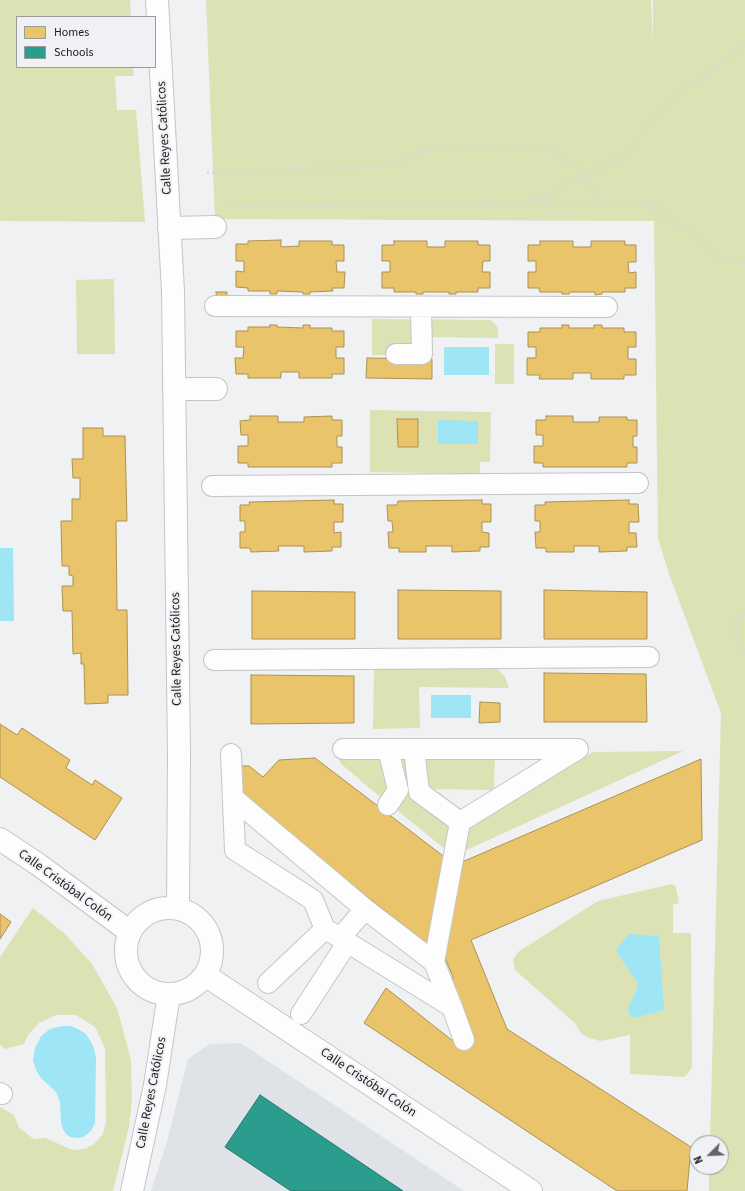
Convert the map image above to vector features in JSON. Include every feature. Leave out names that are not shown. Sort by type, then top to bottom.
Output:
[{"type":"street","name":"Calle Reyes Católicos","points":[[157,0],[173,291],[179,754],[178,908]]},
{"type":"street","points":[[170,228],[220,217]]},
{"type":"street","points":[[216,306],[607,307]]},
{"type":"street","points":[[396,354],[422,354],[421,307]]},
{"type":"street","points":[[174,389],[216,389]]},
{"type":"street","points":[[212,486],[638,483]]},
{"type":"street","points":[[214,660],[649,657]]},
{"type":"street","points":[[343,749],[578,749],[460,822],[434,962]]},
{"type":"street","points":[[388,749],[398,790],[388,805]]},
{"type":"street","points":[[414,749],[419,792],[460,822]]},
{"type":"street","points":[[231,754],[235,850],[313,900],[337,936],[452,1007]]},
{"type":"street","points":[[233,798],[365,909],[434,962],[464,1040]]},
{"type":"street","name":"Calle Cristóbal Colón","points":[[0,840],[39,866],[130,932]]},
{"type":"street","points":[[164,908],[178,908],[191,914],[202,923],[209,935],[212,948],[210,962],[205,975],[195,985],[183,992],[170,994],[155,992],[143,985],[133,974],[127,961],[126,946],[130,932],[138,920],[150,912],[164,908]]},
{"type":"street","points":[[268,983],[337,936],[365,909]]},
{"type":"street","points":[[301,1014],[337,936]]},
{"type":"street","name":"Calle Cristóbal Colón","points":[[205,975],[531,1191]]},
{"type":"street","name":"Calle Reyes Católicos","points":[[132,1191],[155,1085],[170,994]]},
{"type":"path","points":[[530,203],[624,155],[671,99],[718,66],[745,42]]},
{"type":"path","points":[[207,173],[382,166],[408,158],[427,148],[547,148],[586,175],[600,201]]},
{"type":"path","points":[[220,217],[530,203],[663,202]]},
{"type":"path","points":[[641,203],[693,234],[720,258],[745,262]]},
{"type":"path","points":[[745,613],[736,618],[736,632],[745,654]]},
{"type":"shaded area","points":[[241,1043],[464,1191],[151,1191],[167,1141],[188,1059],[209,1044]]},
{"type":"green space","points":[[0,0],[130,0],[131,16],[16,16],[16,68],[133,68],[134,76],[115,76],[117,110],[136,110],[145,222],[0,221]]},
{"type":"green space","points":[[206,0],[651,0],[653,43],[653,0],[745,0],[745,1191],[709,1191],[709,1175],[729,1175],[729,1135],[710,1135],[721,713],[668,571],[658,538],[654,221],[215,219]]},
{"type":"green space","points":[[114,279],[115,354],[77,354],[76,280]]},
{"type":"green space","points":[[372,319],[491,320],[498,329],[498,338],[417,337],[417,351],[393,355],[372,355]]},
{"type":"green space","points":[[495,344],[514,344],[514,384],[495,384]]},
{"type":"green space","points":[[370,410],[491,412],[490,462],[480,462],[480,474],[370,472]]},
{"type":"green space","points":[[486,665],[498,669],[505,677],[509,688],[419,687],[420,728],[373,729],[374,666]]},
{"type":"green space","points":[[683,751],[458,854],[464,831],[593,752]]},
{"type":"green space","points":[[392,752],[405,753],[451,821],[446,850],[392,806]]},
{"type":"green space","points":[[495,752],[494,790],[423,789],[423,753]]},
{"type":"green space","points":[[387,753],[395,790],[386,802],[340,763],[339,754]]},
{"type":"green space","points":[[672,884],[676,887],[679,903],[673,905],[673,933],[691,933],[692,1067],[684,1077],[630,1074],[630,1035],[600,1041],[589,1038],[581,1033],[575,1023],[515,970],[513,960],[518,952],[598,901]]},
{"type":"green space","points":[[33,908],[65,934],[92,964],[117,1008],[131,1060],[132,1099],[129,1127],[113,1191],[0,1191],[0,1107],[14,1115],[19,1128],[34,1139],[45,1138],[73,1150],[84,1149],[94,1144],[103,1134],[106,1122],[105,1048],[95,1027],[76,1015],[56,1015],[39,1023],[28,1035],[24,1044],[5,1049],[0,1045],[0,957]]},
{"type":"water","points":[[444,347],[489,347],[489,375],[444,375]]},
{"type":"water","points":[[438,420],[478,421],[478,444],[438,444]]},
{"type":"water","points":[[0,548],[13,548],[14,621],[0,621]]},
{"type":"water","points":[[431,695],[471,695],[471,718],[431,718]]},
{"type":"water","points":[[629,934],[659,936],[664,1010],[634,1018],[629,1014],[628,1009],[637,988],[637,982],[617,953],[617,948]]},
{"type":"water","points":[[70,1026],[86,1034],[94,1049],[96,1058],[95,1123],[91,1131],[83,1137],[78,1138],[70,1137],[63,1129],[61,1123],[60,1102],[56,1092],[41,1078],[36,1070],[33,1060],[35,1048],[41,1036],[50,1029]]},
{"type":"building: Homes","points":[[281,240],[281,247],[299,246],[299,241],[332,241],[332,245],[344,245],[344,261],[336,261],[337,272],[345,272],[344,288],[332,288],[333,291],[310,292],[310,294],[303,294],[303,292],[277,291],[277,294],[270,294],[270,291],[248,291],[248,288],[236,287],[236,271],[244,272],[244,261],[236,261],[236,244],[248,244],[248,241]]},
{"type":"building: Homes","points":[[394,241],[427,241],[427,247],[445,247],[445,241],[478,241],[478,245],[490,245],[490,261],[483,261],[482,272],[490,272],[490,288],[478,288],[478,292],[456,292],[456,294],[449,294],[449,292],[423,292],[423,294],[416,294],[416,292],[394,292],[394,288],[382,288],[382,272],[390,272],[390,261],[382,261],[382,245],[394,245]]},
{"type":"building: Homes","points":[[540,241],[573,241],[573,247],[591,247],[591,241],[625,241],[625,245],[636,245],[636,262],[628,262],[629,273],[636,272],[636,288],[625,288],[625,292],[602,292],[602,294],[595,295],[595,292],[570,292],[569,294],[562,294],[562,292],[540,292],[539,288],[528,288],[528,272],[536,272],[536,261],[528,261],[528,245],[540,245]]},
{"type":"building: Homes","points":[[216,292],[227,292],[227,300],[217,300]]},
{"type":"building: Homes","points":[[270,325],[277,325],[277,327],[303,328],[303,325],[310,325],[310,328],[332,328],[332,331],[344,331],[344,347],[336,347],[336,358],[344,358],[344,374],[332,374],[332,378],[299,378],[299,372],[281,372],[281,378],[248,378],[248,374],[236,374],[235,358],[243,358],[244,347],[236,347],[236,331],[248,331],[248,327],[270,327]]},
{"type":"building: Homes","points":[[562,325],[569,325],[569,328],[594,328],[594,325],[602,325],[602,328],[624,328],[624,332],[636,332],[636,347],[628,347],[628,359],[636,359],[636,375],[624,375],[624,379],[591,379],[591,373],[573,373],[573,379],[539,379],[540,375],[527,375],[527,358],[536,358],[536,347],[528,347],[528,332],[540,332],[540,328],[562,328]]},
{"type":"building: Homes","points":[[367,358],[432,359],[432,379],[366,378]]},
{"type":"building: Homes","points":[[250,416],[278,416],[278,422],[304,422],[304,417],[332,416],[332,420],[342,420],[342,436],[337,436],[337,447],[342,447],[342,463],[332,463],[332,467],[248,467],[248,463],[238,463],[238,446],[248,446],[248,435],[241,435],[240,421],[250,420]]},
{"type":"building: Homes","points":[[546,416],[573,416],[573,422],[599,422],[599,417],[627,417],[627,420],[637,420],[637,436],[633,436],[633,447],[637,447],[637,463],[627,463],[627,467],[543,467],[543,463],[534,463],[534,446],[543,446],[543,435],[536,435],[536,420],[546,420]]},
{"type":"building: Homes","points":[[397,419],[418,419],[418,447],[398,447]]},
{"type":"building: Homes","points":[[83,428],[103,428],[103,436],[125,436],[127,521],[116,521],[117,610],[127,610],[128,695],[108,695],[108,703],[85,704],[84,664],[81,664],[81,653],[73,654],[72,611],[63,611],[62,586],[73,586],[73,576],[69,575],[69,566],[62,566],[61,521],[72,521],[72,499],[80,499],[80,478],[73,478],[72,459],[83,459]]},
{"type":"building: Homes","points":[[334,500],[334,504],[343,504],[343,522],[334,522],[334,533],[341,532],[341,547],[332,547],[332,551],[304,552],[304,546],[278,546],[279,551],[251,552],[250,548],[240,548],[240,532],[245,532],[245,521],[240,521],[240,505],[250,505],[249,502]]},
{"type":"building: Homes","points":[[482,500],[482,504],[491,504],[491,522],[482,522],[482,532],[489,533],[489,547],[480,547],[480,551],[452,552],[452,546],[426,546],[426,552],[399,552],[399,548],[389,548],[388,532],[393,532],[392,521],[388,521],[387,505],[397,505],[398,501]]},
{"type":"building: Homes","points":[[629,500],[629,504],[638,504],[639,522],[629,522],[629,533],[636,533],[637,547],[627,547],[627,551],[599,552],[599,546],[574,546],[574,552],[546,552],[546,548],[536,548],[535,532],[540,532],[540,521],[535,521],[535,505],[545,505],[545,502]]},
{"type":"building: Homes","points":[[398,590],[501,591],[501,639],[398,639]]},
{"type":"building: Homes","points":[[544,590],[647,592],[647,639],[544,639]]},
{"type":"building: Homes","points":[[252,591],[355,592],[355,639],[252,639]]},
{"type":"building: Homes","points":[[544,673],[646,674],[647,722],[544,722]]},
{"type":"building: Homes","points":[[251,675],[354,676],[354,723],[251,724]]},
{"type":"building: Homes","points":[[480,702],[500,703],[500,722],[479,723]]},
{"type":"building: Homes","points":[[0,724],[17,735],[22,728],[70,760],[66,768],[92,785],[95,780],[122,798],[95,840],[0,777]]},
{"type":"building: Homes","points":[[315,758],[455,865],[701,759],[702,840],[471,940],[507,1029],[689,1146],[687,1191],[617,1191],[364,1023],[386,988],[458,1045],[449,983],[453,977],[445,958],[237,794],[236,766],[249,766],[263,777],[279,760]]},
{"type":"building: Homes","points":[[0,914],[11,922],[0,939]]},
{"type":"building: Schools","points":[[260,1095],[403,1191],[291,1191],[225,1147]]}]
